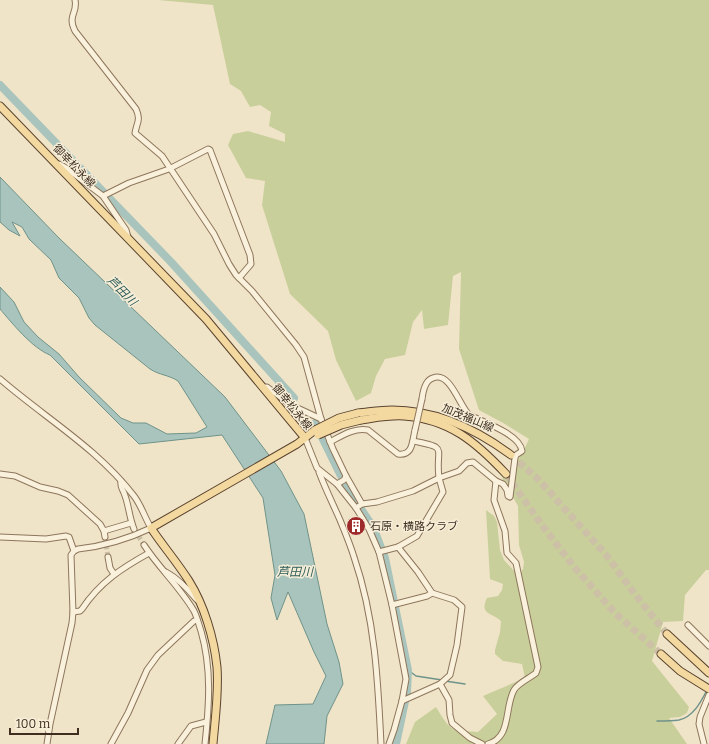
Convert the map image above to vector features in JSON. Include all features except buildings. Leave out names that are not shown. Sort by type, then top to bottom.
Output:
[{"type":"main road","name":"御幸松永線","points":[[0,106],[206,320],[305,438],[151,528]]},
{"type":"main road","name":"加茂福山線","points":[[305,438],[341,425],[359,416],[390,410],[408,410],[429,414],[448,420],[477,432],[493,441],[511,455]]},
{"type":"main road","name":"加茂福山線","points":[[359,416],[404,416],[426,420],[445,426],[464,435],[477,445],[506,474]]},
{"type":"main road","points":[[151,528],[188,580],[200,604],[213,646],[217,667],[213,744]]},
{"type":"main road","points":[[667,634],[682,650],[709,673]]},
{"type":"main road","points":[[661,654],[680,671],[707,687]]},
{"type":"street","points":[[76,0],[71,19],[75,31],[136,109],[139,115],[139,122],[135,133],[162,156],[214,234],[229,264],[239,278],[296,345],[304,357],[321,419],[330,442],[346,476],[362,504]]},
{"type":"street","points":[[105,195],[129,183],[169,168],[208,149],[211,152],[250,255],[250,264],[239,278]]},
{"type":"street","points":[[55,163],[66,168],[105,195],[126,230],[128,238]]},
{"type":"street","points":[[330,442],[344,435],[362,429],[368,430],[398,454],[407,453],[410,451],[413,441],[426,384],[430,379],[438,376],[443,378],[451,386],[465,411],[469,415],[508,434],[518,441],[521,446],[522,451],[516,455],[515,458],[510,496],[508,496],[507,490],[503,484],[496,481],[473,462],[467,463],[459,471],[439,478],[413,492],[377,502],[362,504],[356,508]]},
{"type":"street","points":[[0,379],[82,444],[121,481],[135,498],[151,528],[133,537],[117,542],[78,549],[71,555],[73,612],[69,640],[50,724],[47,744]]},
{"type":"street","points":[[262,387],[266,386],[291,405],[321,419]]},
{"type":"street","points":[[305,438],[341,521],[365,596],[377,663],[382,744]]},
{"type":"street","points":[[381,552],[398,547],[417,536],[443,492],[439,478],[439,451],[437,447],[413,441]]},
{"type":"street","points":[[319,471],[337,484],[356,508],[369,528],[381,552],[406,679],[394,730],[388,744]]},
{"type":"street","points":[[0,474],[15,476],[40,488],[58,491],[68,495],[100,524],[104,531],[105,537]]},
{"type":"street","points":[[337,484],[344,480],[346,476]]},
{"type":"street","points":[[104,531],[133,526],[127,501],[120,486],[121,481]]},
{"type":"street","points":[[488,744],[500,738],[504,731],[510,698],[515,688],[536,673],[538,667],[516,563],[506,553],[505,531],[494,500],[496,481]]},
{"type":"street","points":[[0,537],[46,539],[66,536],[69,537],[74,551]]},
{"type":"street","points":[[144,545],[174,582],[194,612],[204,642],[209,687],[205,744]]},
{"type":"street","points":[[398,547],[418,572],[432,593],[454,600],[462,607],[461,621],[450,675],[443,682],[402,700]]},
{"type":"street","points":[[73,612],[80,611],[96,591],[114,574],[149,553]]},
{"type":"street","points":[[108,557],[110,568],[114,574]]},
{"type":"street","points":[[164,571],[173,575],[184,585],[200,604]]},
{"type":"street","points":[[392,605],[427,596],[432,593]]},
{"type":"street","points":[[111,744],[128,713],[147,670],[158,654],[194,621],[197,620]]},
{"type":"street","points":[[688,624],[709,646]]},
{"type":"street","points":[[443,682],[449,700],[452,723],[470,738],[482,744]]},
{"type":"street","points":[[178,744],[191,726],[207,720],[213,693],[217,686]]},
{"type":"street","points":[[704,744],[699,724],[700,717],[707,708],[709,695]]},
{"type":"green space","points":[[158,0],[709,0],[709,570],[706,570],[685,595],[683,621],[663,622],[652,661],[689,707],[687,713],[680,717],[669,718],[687,744],[406,744],[415,722],[436,707],[445,721],[454,730],[478,732],[497,714],[483,696],[525,678],[522,664],[503,661],[495,654],[501,621],[486,610],[485,604],[487,598],[498,596],[502,590],[503,584],[490,579],[486,510],[494,516],[497,522],[500,550],[504,560],[519,575],[523,569],[524,562],[519,545],[518,506],[502,478],[514,466],[521,456],[529,439],[479,410],[459,349],[461,272],[453,276],[448,325],[424,329],[422,310],[413,322],[405,355],[385,359],[376,376],[371,393],[356,401],[336,360],[328,331],[290,294],[262,205],[265,181],[246,178],[228,145],[233,134],[248,131],[285,142],[285,134],[269,126],[271,112],[260,105],[250,107],[241,91],[230,84],[213,5]]},
{"type":"water","name":"芦田川","points":[[0,177],[59,238],[225,397],[281,471],[304,514],[327,624],[339,662],[343,684],[327,716],[324,744],[266,744],[275,705],[313,704],[326,676],[288,592],[277,620],[271,598],[275,575],[263,498],[222,435],[139,444],[50,355],[43,352],[29,341],[0,309],[0,287],[14,302],[24,322],[38,337],[59,354],[79,377],[121,418],[133,423],[146,423],[167,434],[196,433],[207,427],[178,381],[150,369],[95,325],[89,318],[79,298],[59,278],[51,260],[29,239],[22,227],[12,222],[20,236],[9,230],[0,222]]},
{"type":"waterway","points":[[0,85],[171,262],[294,398]]},
{"type":"waterway","points":[[315,423],[341,476]]},
{"type":"waterway","points":[[345,484],[355,499]]},
{"type":"waterway","points":[[361,509],[373,527],[385,558],[408,670],[407,692],[396,744]]},
{"type":"waterway","points":[[408,670],[416,676],[442,680]]},
{"type":"waterway","points":[[445,681],[465,684]]},
{"type":"waterway","points":[[657,721],[679,720],[688,716],[699,704],[707,690]]},
{"type":"tunnel","points":[[511,455],[538,479],[607,556],[637,597],[667,634]]},
{"type":"tunnel","points":[[506,474],[544,528],[575,568],[615,613],[661,654]]},
{"type":"tunnel","points":[[134,529],[144,545]]},
{"type":"tunnel","points":[[105,537],[108,557]]},
{"type":"place","name":"石原・横路クラブ","points":[[356,526]]}]
